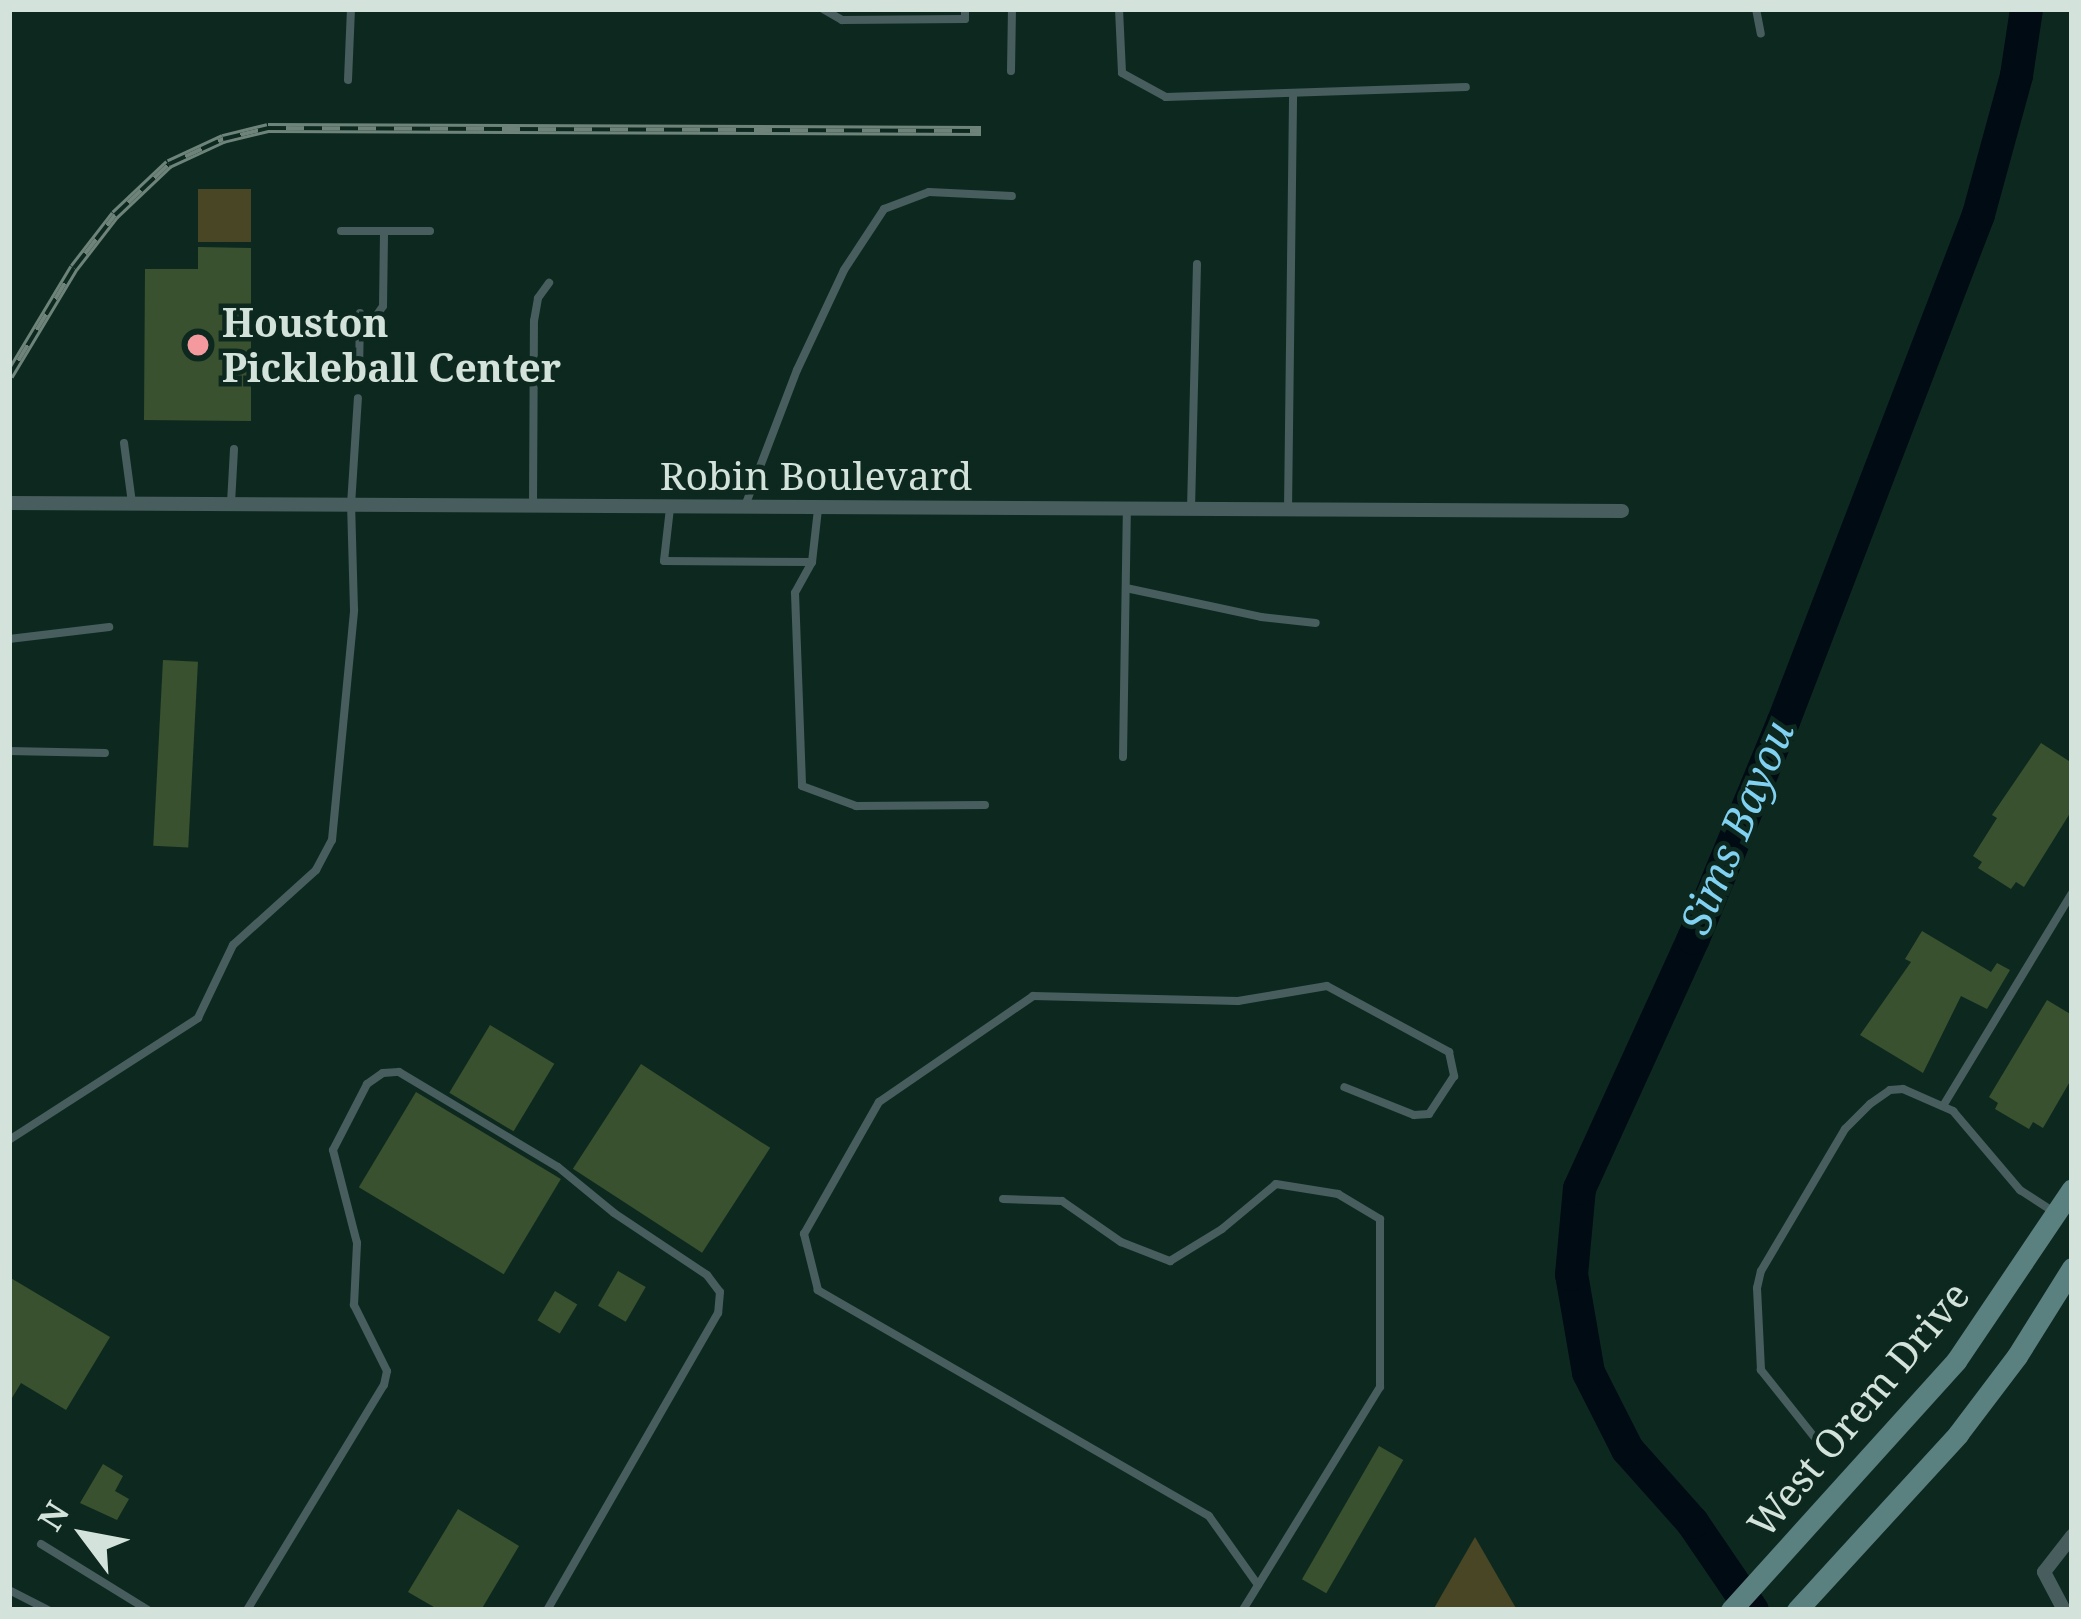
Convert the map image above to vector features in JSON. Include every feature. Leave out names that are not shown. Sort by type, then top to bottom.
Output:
[{"type":"main road","name":"West Orem Drive","points":[[1731,1610],[1829,1507],[1956,1361],[2065,1218],[2072,1189]]},
{"type":"main road","points":[[1797,1610],[1958,1434],[2017,1356],[2072,1268]]},
{"type":"street","name":"Robin Boulevard","points":[[9,503],[1622,511]]},
{"type":"street","points":[[2064,1610],[2044,1572],[2072,1537]]},
{"type":"lane","points":[[348,80],[351,9]]},
{"type":"lane","points":[[823,9],[842,20],[965,19],[965,9]]},
{"type":"lane","points":[[1011,71],[1012,9]]},
{"type":"lane","points":[[1119,9],[1122,73],[1149,92],[1166,97],[1466,87]]},
{"type":"lane","points":[[1756,9],[1760,34]]},
{"type":"lane","points":[[1288,511],[1293,93]]},
{"type":"lane","points":[[744,507],[825,310],[868,227],[884,208],[929,192],[1012,196]]},
{"type":"lane","points":[[341,231],[430,231]]},
{"type":"lane","points":[[360,339],[383,306],[384,231]]},
{"type":"lane","points":[[1191,510],[1197,263]]},
{"type":"lane","points":[[533,506],[534,321],[538,298],[548,283]]},
{"type":"lane","points":[[358,376],[360,313]]},
{"type":"lane","points":[[9,1140],[198,1018],[233,944],[316,870],[332,840],[355,610],[351,505],[358,398]]},
{"type":"lane","points":[[124,443],[132,504]]},
{"type":"lane","points":[[231,504],[234,449]]},
{"type":"lane","points":[[670,507],[664,562],[812,562]]},
{"type":"lane","points":[[818,508],[812,562],[795,593],[802,785],[856,806],[985,805]]},
{"type":"lane","points":[[1123,757],[1127,510]]},
{"type":"lane","points":[[1126,588],[1261,617],[1316,622]]},
{"type":"lane","points":[[9,639],[110,627]]},
{"type":"lane","points":[[9,751],[105,753]]},
{"type":"lane","points":[[1943,1106],[2072,892]]},
{"type":"lane","points":[[1258,1585],[1209,1516],[818,1289],[804,1234],[879,1102],[1034,995],[1238,1000],[1328,986],[1449,1052],[1454,1076],[1429,1114],[1414,1115],[1344,1087]]},
{"type":"lane","points":[[247,1610],[384,1385],[387,1371],[354,1305],[357,1243],[333,1150],[367,1084],[382,1073],[399,1072],[558,1167],[614,1213],[707,1275],[720,1292],[718,1313],[547,1610]]},
{"type":"lane","points":[[1823,1448],[1761,1370],[1761,1271],[1845,1130],[1870,1104],[1890,1090],[1903,1089],[1943,1106],[2020,1190],[2065,1218]]},
{"type":"lane","points":[[1003,1198],[1062,1201],[1121,1242],[1170,1261],[1222,1229],[1276,1184],[1337,1194],[1380,1219],[1380,1387],[1245,1607],[1256,1610]]},
{"type":"lane","points":[[41,1544],[148,1610]]},
{"type":"lane","points":[[9,1590],[49,1610]]},
{"type":"shaded area","points":[[198,189],[251,189],[251,242],[198,242]]},
{"type":"shaded area","points":[[1475,1537],[1517,1610],[1433,1610]]},
{"type":"building","name":"Houston Pickleball Center","points":[[198,247],[251,248],[251,421],[144,420],[145,269],[198,269]]},
{"type":"building","points":[[163,660],[198,662],[188,848],[153,846]]},
{"type":"building","points":[[2041,743],[2072,763],[2072,810],[2024,887],[2016,882],[2011,889],[1978,868],[1982,862],[1973,856],[1997,818],[1992,815]]},
{"type":"building","points":[[1922,931],[1991,972],[1997,963],[2010,970],[1987,1009],[1961,996],[1923,1073],[1860,1035],[1911,962],[1905,959]]},
{"type":"building","points":[[2047,1000],[2072,1015],[2072,1078],[2043,1128],[2033,1122],[2029,1129],[1995,1109],[1998,1103],[1989,1097]]},
{"type":"building","points":[[490,1025],[554,1064],[514,1131],[449,1093]]},
{"type":"building","points":[[641,1064],[770,1148],[702,1253],[573,1169]]},
{"type":"building","points":[[416,1092],[561,1179],[504,1274],[359,1187]]},
{"type":"building","points":[[618,1271],[646,1287],[626,1322],[598,1306]]},
{"type":"building","points":[[9,1277],[110,1337],[66,1410],[21,1383],[9,1403]]},
{"type":"building","points":[[555,1291],[577,1304],[560,1334],[537,1320]]},
{"type":"building","points":[[1379,1446],[1403,1460],[1326,1593],[1302,1579]]},
{"type":"building","points":[[103,1464],[123,1476],[115,1491],[129,1499],[117,1520],[80,1503]]},
{"type":"building","points":[[458,1509],[519,1546],[481,1610],[439,1610],[408,1592]]},
{"type":"waterway","name":"Sims Bayou","points":[[1752,1610],[1692,1522],[1627,1449],[1588,1372],[1571,1274],[1579,1188],[1693,938],[1783,721],[1978,214],[2016,75],[2026,9]]},
{"type":"railway","points":[[9,376],[74,268],[115,215],[169,164],[223,139],[268,128],[981,131]]},
{"type":"place","name":"Houston Pickleball Center","points":[[198,345]]}]
